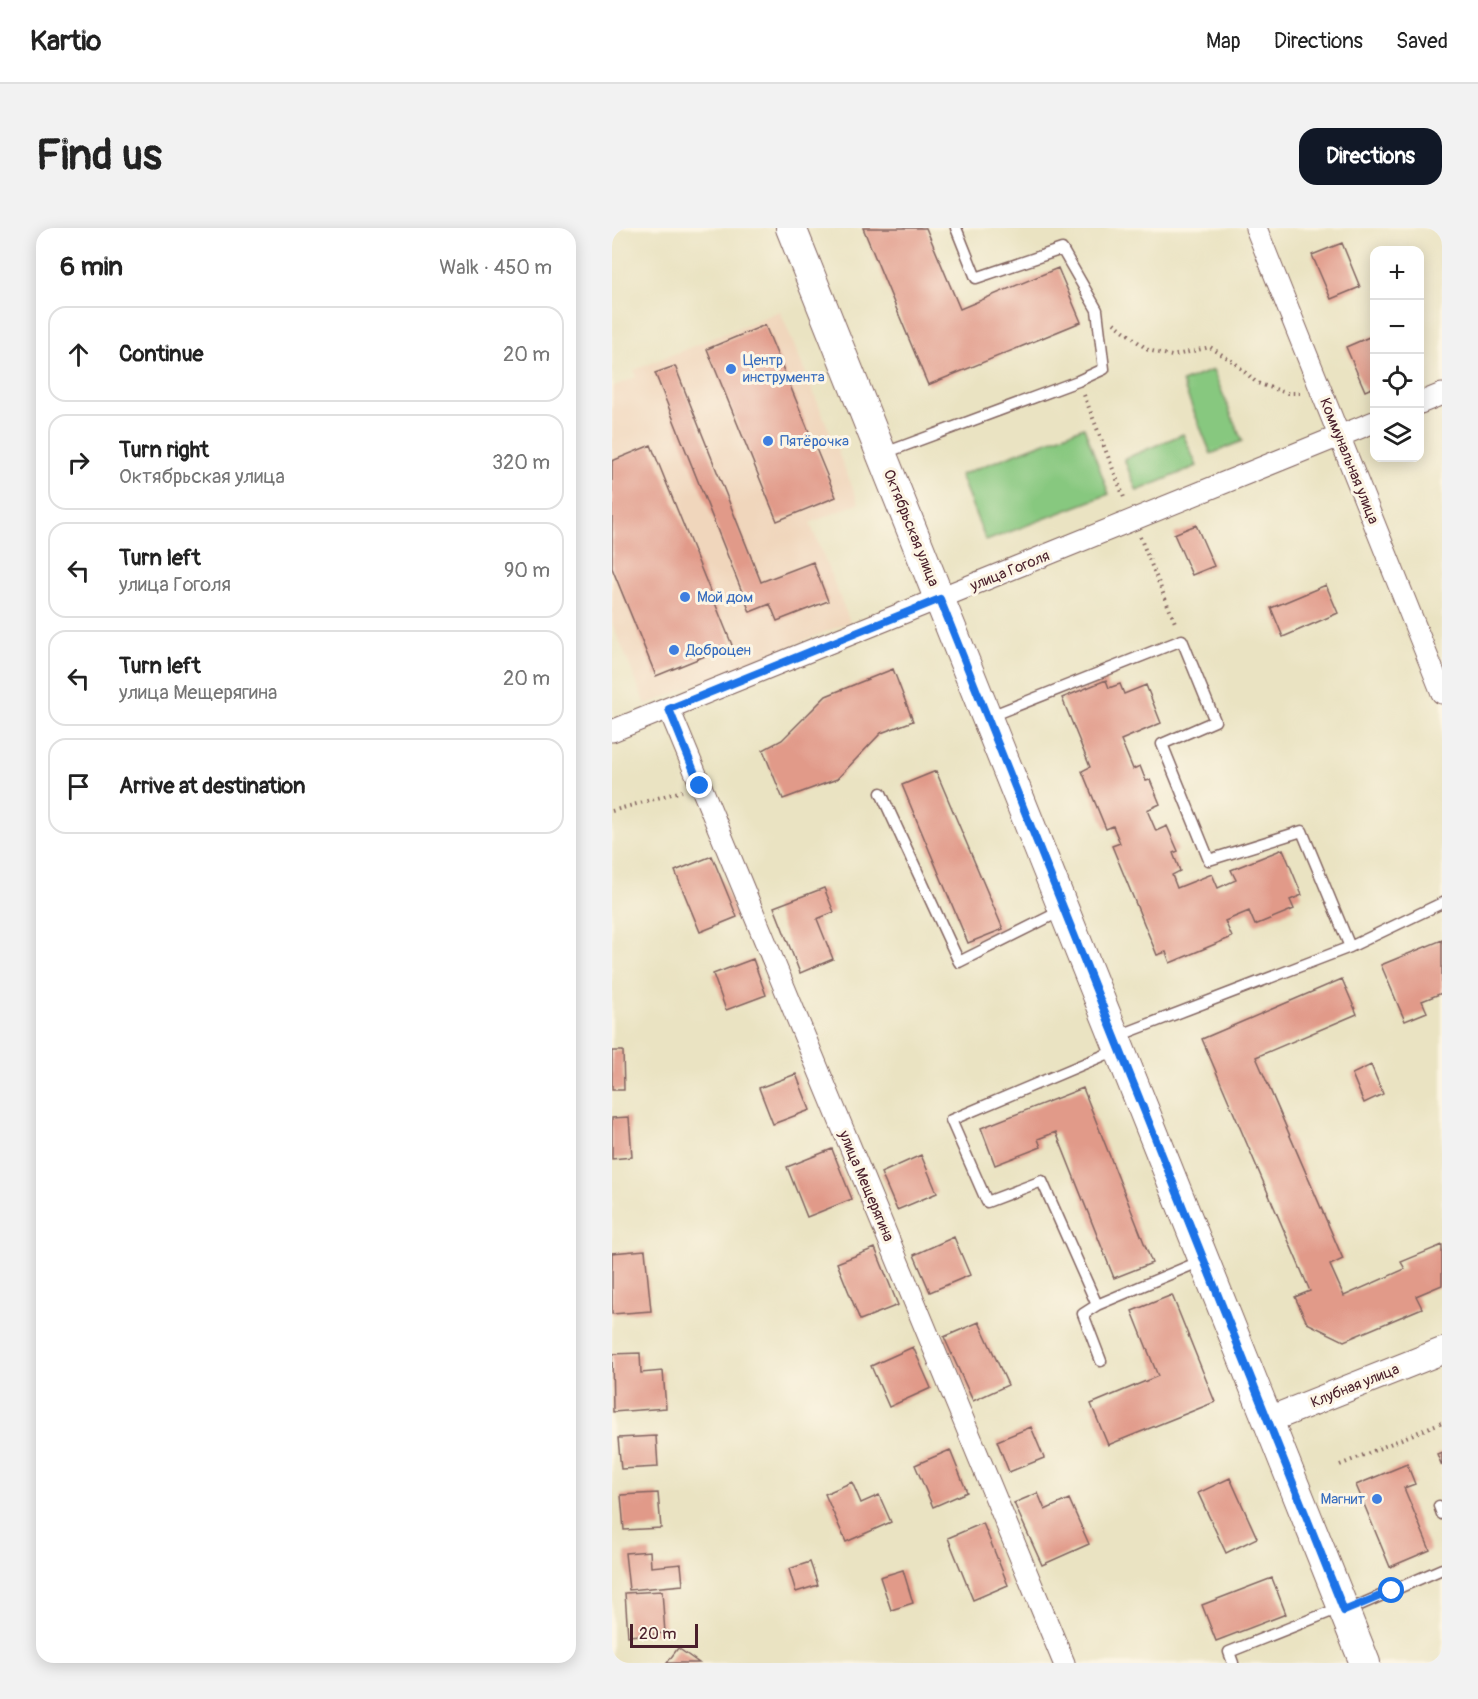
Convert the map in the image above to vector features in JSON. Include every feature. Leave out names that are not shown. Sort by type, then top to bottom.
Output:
[{"type":"main road","name":"Октябрьская улица","points":[[791,228],[1365,1663]]},
{"type":"street","name":"Коммунальная улица","points":[[1256,228],[1442,693]]},
{"type":"street","points":[[1424,401],[1442,394]]},
{"type":"street","name":"улица Гоголя","points":[[612,731],[1370,424]]},
{"type":"street","name":"улица Мещерягина","points":[[669,709],[1064,1663]]},
{"type":"street","name":"Клубная улица","points":[[1268,1420],[1442,1352]]},
{"type":"lane","points":[[882,454],[1078,381],[1104,369],[1097,310],[1062,249],[976,278],[956,228]]},
{"type":"lane","points":[[987,717],[1182,640],[1215,721],[1162,744],[1209,860],[1302,831],[1350,947]]},
{"type":"lane","points":[[881,793],[959,962],[1064,910]]},
{"type":"lane","points":[[1097,1305],[1042,1181],[987,1202],[951,1120],[1117,1043],[1350,947],[1442,903]]},
{"type":"lane","points":[[1101,1361],[1083,1314],[1097,1305],[1204,1260]]},
{"type":"lane","points":[[1233,1663],[1229,1652],[1442,1569]]},
{"type":"path","points":[[1097,310],[1148,350],[1172,356],[1210,346],[1235,363],[1257,383],[1287,393],[1322,392]]},
{"type":"path","points":[[612,811],[700,786]]},
{"type":"path","points":[[1340,1464],[1442,1422]]},
{"type":"shaded area","points":[[780,311],[859,503],[810,523],[850,622],[646,705],[612,623],[612,568],[651,445],[612,461],[612,387],[636,377],[634,370]],"holes":[[[765,325],[835,497],[777,521],[707,349]],[[675,366],[761,582],[812,562],[828,601],[777,621],[656,373]]]},
{"type":"green space","points":[[1213,370],[1242,441],[1211,454],[1182,382]]},
{"type":"green space","points":[[1084,427],[1109,494],[986,541],[960,475]]},
{"type":"green space","points":[[1183,434],[1197,466],[1137,491],[1124,459]]},
{"type":"building","points":[[863,228],[926,228],[960,309],[1058,268],[1081,322],[928,385]]},
{"type":"building","points":[[1342,243],[1360,287],[1331,299],[1312,255]]},
{"type":"building","points":[[765,325],[836,497],[777,521],[707,349]]},
{"type":"building","points":[[1370,337],[1370,389],[1365,391],[1346,347]]},
{"type":"building","points":[[675,366],[761,582],[813,562],[828,601],[777,621],[770,604],[750,612],[655,373]]},
{"type":"building","points":[[651,445],[732,645],[656,676],[612,568],[612,461]]},
{"type":"building","points":[[1196,525],[1214,566],[1192,575],[1174,534]]},
{"type":"building","points":[[1326,585],[1338,613],[1283,637],[1271,608]]},
{"type":"building","points":[[893,669],[913,721],[881,733],[837,779],[783,799],[763,750],[782,740],[826,696]]},
{"type":"building","points":[[1106,680],[1109,688],[1120,684],[1124,694],[1146,685],[1161,723],[1121,740],[1133,769],[1140,766],[1146,781],[1150,780],[1160,804],[1147,810],[1156,831],[1167,826],[1178,851],[1173,853],[1180,871],[1172,875],[1177,888],[1212,874],[1218,888],[1236,880],[1231,870],[1283,849],[1302,895],[1290,900],[1294,909],[1255,925],[1249,911],[1225,921],[1232,937],[1170,963],[1166,952],[1157,955],[1112,846],[1120,843],[1113,826],[1106,829],[1082,771],[1090,767],[1062,698]]},
{"type":"building","points":[[936,771],[1003,929],[968,943],[902,785]]},
{"type":"building","points":[[712,856],[737,917],[700,932],[675,871]]},
{"type":"building","points":[[824,888],[834,912],[817,919],[833,959],[800,973],[774,907]]},
{"type":"building","points":[[1442,940],[1442,993],[1422,1001],[1427,1012],[1405,1021],[1381,965]]},
{"type":"building","points":[[753,959],[766,995],[726,1010],[713,974]]},
{"type":"building","points":[[1342,979],[1357,1014],[1256,1057],[1343,1259],[1330,1265],[1344,1296],[1405,1269],[1401,1262],[1442,1245],[1442,1285],[1416,1296],[1422,1308],[1344,1341],[1307,1323],[1295,1297],[1310,1291],[1202,1039]]},
{"type":"building","points":[[612,1051],[623,1051],[624,1090],[612,1090]]},
{"type":"building","points":[[1371,1065],[1383,1094],[1364,1103],[1352,1074]]},
{"type":"building","points":[[796,1074],[810,1110],[773,1124],[759,1088]]},
{"type":"building","points":[[1083,1088],[1152,1263],[1114,1278],[1056,1132],[1038,1139],[1041,1147],[995,1165],[981,1128]]},
{"type":"building","points":[[629,1117],[632,1157],[612,1159],[612,1118]]},
{"type":"building","points":[[832,1149],[852,1199],[807,1217],[787,1167]]},
{"type":"building","points":[[921,1155],[937,1193],[897,1210],[881,1173]]},
{"type":"building","points":[[954,1237],[970,1275],[930,1292],[914,1255]]},
{"type":"building","points":[[875,1248],[898,1305],[860,1320],[837,1263]]},
{"type":"building","points":[[645,1250],[651,1311],[612,1314],[612,1253]]},
{"type":"building","points":[[1172,1295],[1215,1402],[1108,1445],[1091,1404],[1158,1376],[1132,1311]]},
{"type":"building","points":[[979,1322],[1008,1385],[973,1401],[944,1337]]},
{"type":"building","points":[[913,1347],[931,1388],[889,1407],[871,1366]]},
{"type":"building","points":[[640,1353],[641,1373],[663,1371],[666,1408],[613,1412],[612,1354]]},
{"type":"building","points":[[1031,1427],[1044,1458],[1009,1472],[997,1441]]},
{"type":"building","points":[[656,1436],[658,1467],[621,1469],[618,1438]]},
{"type":"building","points":[[950,1450],[967,1492],[933,1507],[915,1465]]},
{"type":"building","points":[[1442,1452],[1442,1466],[1437,1454]]},
{"type":"building","points":[[1407,1464],[1415,1484],[1404,1488],[1430,1550],[1390,1567],[1356,1485]]},
{"type":"building","points":[[1230,1478],[1257,1538],[1226,1553],[1198,1493]]},
{"type":"building","points":[[852,1482],[861,1503],[879,1495],[891,1522],[846,1542],[825,1494]]},
{"type":"building","points":[[658,1493],[661,1528],[624,1530],[621,1495]]},
{"type":"building","points":[[1038,1493],[1045,1510],[1069,1499],[1089,1544],[1042,1565],[1014,1503]]},
{"type":"building","points":[[983,1523],[1008,1585],[973,1600],[948,1538]]},
{"type":"building","points":[[650,1551],[651,1567],[681,1564],[683,1585],[629,1590],[625,1553]]},
{"type":"building","points":[[810,1562],[818,1585],[796,1592],[789,1569]]},
{"type":"building","points":[[903,1570],[913,1603],[891,1610],[880,1577]]},
{"type":"building","points":[[1272,1578],[1286,1614],[1216,1641],[1202,1605]]},
{"type":"building","points":[[662,1591],[665,1633],[628,1636],[625,1593]]},
{"type":"building","points":[[678,1648],[699,1663],[667,1663]]},
{"type":"place","name":"Центр инструмента","points":[[731,369]]},
{"type":"place","name":"Пятёрочка","points":[[768,441]]},
{"type":"place","name":"Мой дом","points":[[685,597]]},
{"type":"place","name":"Доброцен","points":[[674,650]]},
{"type":"place","name":"Магнит","points":[[1377,1499]]},
{"type":"route","points":[[700,786],[669,709],[940,599],[1344,1611],[1392,1591]]}]
